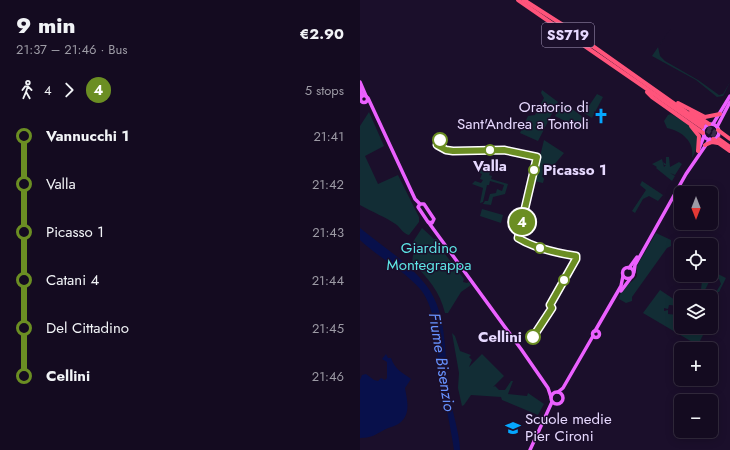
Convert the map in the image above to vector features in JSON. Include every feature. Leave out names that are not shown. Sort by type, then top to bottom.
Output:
[{"type":"highway","name":"SS719","points":[[518,0],[644,88],[703,126],[659,92],[524,0]]},
{"type":"highway","points":[[644,88],[652,97],[704,134]]},
{"type":"highway","points":[[659,92],[704,117],[720,114]]},
{"type":"highway","points":[[678,103],[711,124]]},
{"type":"highway","points":[[678,116],[699,134],[698,151]]},
{"type":"highway","points":[[718,128],[730,139]]},
{"type":"highway","points":[[712,139],[730,143]]},
{"type":"highway","points":[[705,146],[720,140]]},
{"type":"highway","points":[[720,140],[730,147]]},
{"type":"highway","points":[[720,140],[730,151]]},
{"type":"main road","points":[[360,82],[365,98]]},
{"type":"main road","points":[[360,88],[419,206],[548,388],[552,402],[530,450]]},
{"type":"main road","points":[[596,331],[620,286],[623,271],[629,268],[641,251],[698,151],[704,134],[704,128],[711,124],[720,114],[730,96]]},
{"type":"main road","points":[[547,415],[563,400],[563,388],[594,337],[592,332],[596,331],[603,322],[625,283],[633,276],[635,266],[673,198],[705,146],[712,139],[718,136],[718,128],[730,102]]},
{"type":"main road","points":[[711,124],[718,128]]},
{"type":"main road","points":[[704,134],[712,139]]},
{"type":"main road","points":[[419,206],[425,206],[434,219],[431,223]]},
{"type":"main road","points":[[629,268],[634,272]]},
{"type":"main road","points":[[623,276],[630,279]]},
{"type":"main road","points":[[548,388],[562,395]]},
{"type":"main road","points":[[551,397],[563,388]]},
{"type":"main road","points":[[552,402],[557,404]]},
{"type":"green space","points":[[658,47],[660,56],[665,61],[698,80],[719,95],[723,94],[730,82],[723,96],[717,97],[696,80],[652,56]]},
{"type":"green space","points":[[542,90],[558,102],[538,141],[520,133],[528,116],[535,115],[544,98],[541,93]]},
{"type":"green space","points":[[597,94],[603,97],[592,118],[584,113]]},
{"type":"green space","points":[[565,104],[590,122],[583,130],[555,116],[562,105]]},
{"type":"green space","points":[[369,112],[384,146],[365,156],[378,184],[398,175],[419,217],[419,222],[409,235],[393,222],[360,205],[360,126]]},
{"type":"green space","points":[[671,114],[686,123],[695,132],[698,143],[692,158],[691,147],[686,138],[673,129],[667,128],[664,121],[668,115]]},
{"type":"green space","points":[[544,140],[564,153],[553,166],[551,165],[547,173],[545,172],[542,176],[544,179],[543,183],[534,181]]},
{"type":"green space","points":[[666,157],[669,157],[670,167],[679,162],[682,164],[675,175],[670,173],[675,176],[672,181],[652,164],[662,159],[664,167],[666,165],[664,165],[663,162],[666,164]]},
{"type":"green space","points":[[481,168],[491,171],[489,175],[492,176],[491,179],[508,184],[505,194],[493,197],[491,205],[483,204],[485,201],[488,201],[490,194],[496,193],[497,189],[502,191],[504,185],[490,181],[489,185],[487,185],[483,202],[480,203],[483,188],[472,184],[475,181],[481,183],[483,180],[480,179],[482,174],[478,172]]},
{"type":"green space","points":[[642,181],[663,195],[658,201],[649,196],[643,199],[635,213],[632,211],[646,190],[640,185]]},
{"type":"green space","points":[[482,209],[503,215],[501,223],[480,216]]},
{"type":"green space","name":"Giardino Montegrappa","points":[[422,228],[434,239],[437,239],[447,251],[445,254],[464,279],[463,282],[469,282],[471,285],[461,292],[448,313],[445,313],[440,298],[433,285],[412,263],[414,248],[411,245]]},
{"type":"green space","points":[[656,233],[671,240],[671,246],[667,248],[632,297],[632,301],[626,303],[619,299],[620,294],[622,290],[637,276],[637,266]]},
{"type":"green space","points":[[718,274],[726,278],[718,292],[717,290],[721,284]]},
{"type":"green space","points":[[702,282],[709,282],[705,290],[701,290]]},
{"type":"green space","points":[[660,290],[674,299],[674,305],[669,305],[668,309],[664,308],[664,311],[668,310],[668,314],[674,315],[674,331],[643,313]]},
{"type":"green space","points":[[452,333],[455,336],[460,351],[471,355],[469,357],[472,360],[469,367],[482,354],[504,376],[493,387],[495,386],[499,390],[505,390],[511,381],[513,381],[508,394],[527,396],[528,393],[544,404],[538,415],[502,400],[501,397],[471,395],[462,406],[458,388],[459,373]]},
{"type":"green space","points":[[679,334],[704,334],[700,342],[692,342]]},
{"type":"water","name":"Fiume Bisenzio","points":[[360,228],[411,269],[426,285],[434,297],[442,325],[451,404],[460,450],[454,450],[441,377],[433,317],[426,298],[421,290],[407,276],[360,240]]},
{"type":"water","points":[[386,354],[388,358],[391,358],[397,368],[411,379],[405,388],[408,406],[406,415],[397,425],[373,436],[360,438],[360,380],[362,375],[366,374],[378,381],[381,378],[385,380],[387,378],[387,362],[382,359]]},
{"type":"tunnel","points":[[703,124],[721,136]]},
{"type":"tunnel","points":[[702,127],[719,139]]},
{"type":"bus line","name":"4","points":[[440,140],[437,145],[450,151],[470,152],[504,150],[537,157],[524,214],[518,232],[518,238],[525,243],[567,255],[576,256],[576,259],[549,306],[552,308],[533,337]]},
{"type":"place","name":"Oratorio di Sant'Andrea a Tontoli","points":[[601,116]]},
{"type":"place","name":"Valla","points":[[490,150]]},
{"type":"place","name":"Picasso 1","points":[[534,170]]},
{"type":"place","name":"Cellini","points":[[533,337]]},
{"type":"place","name":"Scuole medie Pier Cironi","points":[[513,428]]}]
